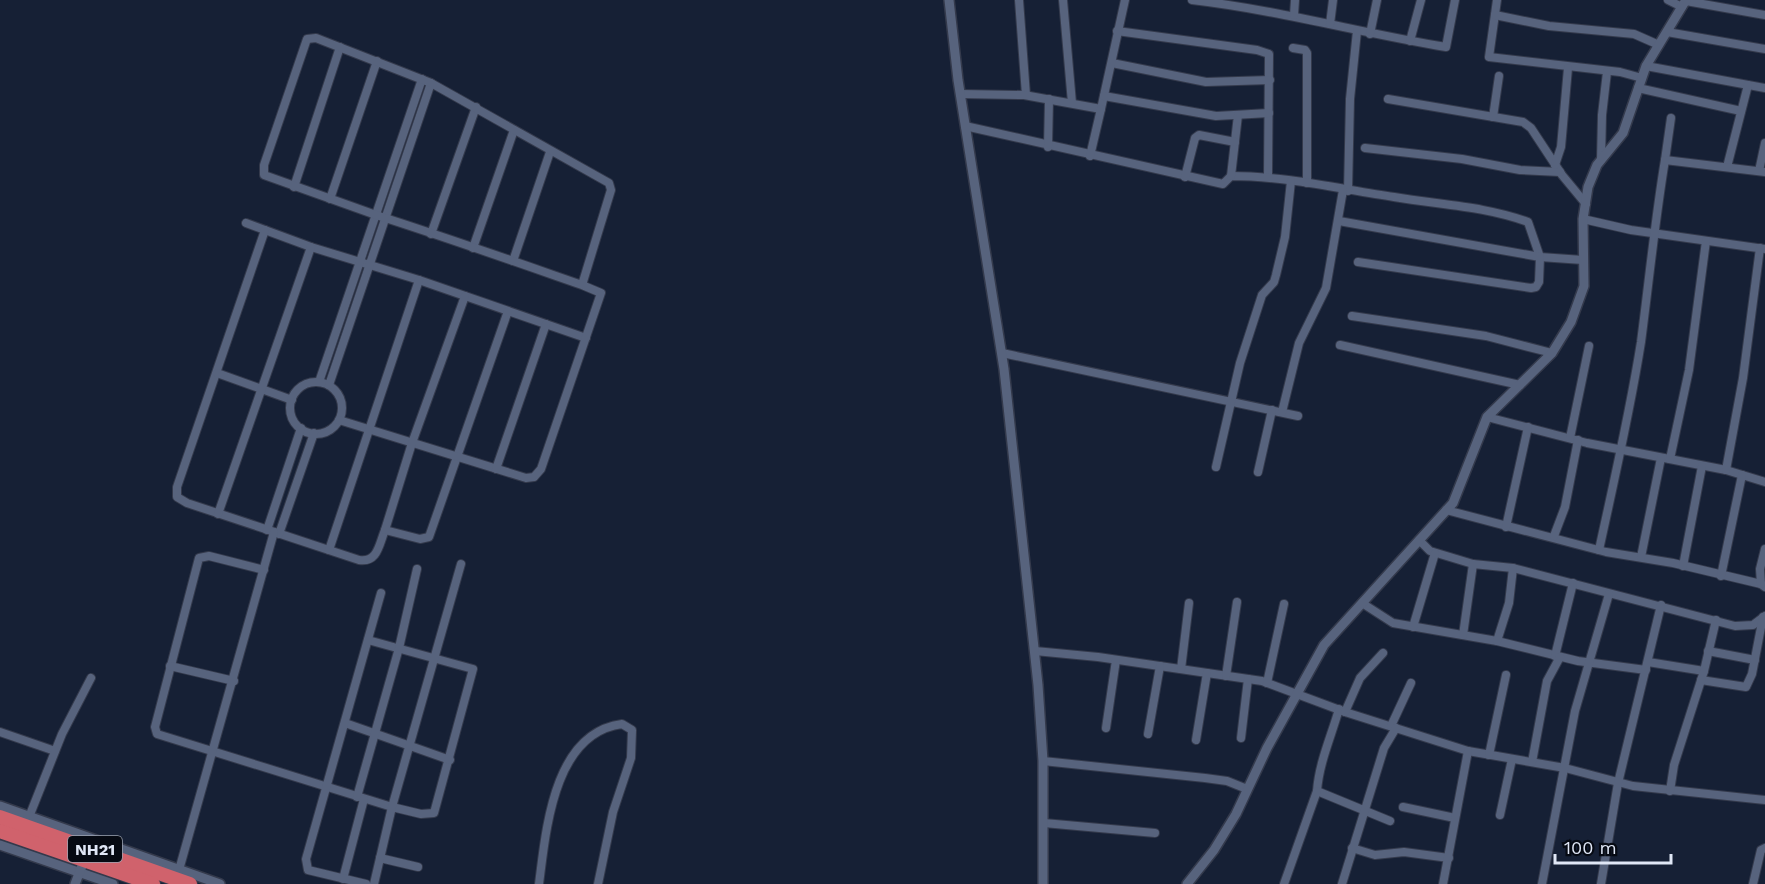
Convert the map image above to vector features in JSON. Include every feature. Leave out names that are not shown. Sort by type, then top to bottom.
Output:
[{"type":"highway","name":"NH21","points":[[0,817],[85,860],[152,865],[190,884]]},
{"type":"highway","name":"NH21","points":[[0,831],[153,884]]},
{"type":"street","points":[[949,0],[960,94],[1002,353],[1035,651],[1043,761],[1043,884]]},
{"type":"street","points":[[1020,0],[1026,96]]},
{"type":"street","points":[[1063,0],[1072,102]]},
{"type":"street","points":[[1090,156],[1125,0]]},
{"type":"street","points":[[1192,0],[1255,4],[1370,34],[1446,47],[1455,0]]},
{"type":"street","points":[[1294,15],[1295,0]]},
{"type":"street","points":[[1330,24],[1333,0]]},
{"type":"street","points":[[1370,34],[1377,0]]},
{"type":"street","points":[[1410,41],[1421,0]]},
{"type":"street","points":[[1497,0],[1489,57],[1642,78]]},
{"type":"street","points":[[1668,0],[1765,15]]},
{"type":"street","points":[[1187,884],[1214,850],[1324,645],[1453,503],[1487,417],[1552,353],[1571,322],[1584,286],[1583,219],[1588,187],[1601,160],[1623,133],[1646,66],[1685,2]]},
{"type":"street","points":[[1495,15],[1549,26],[1634,34],[1659,45]]},
{"type":"street","points":[[1117,31],[1265,51],[1270,58],[1268,176]]},
{"type":"street","points":[[1282,412],[1299,343],[1326,288],[1346,190],[1350,99],[1357,31]]},
{"type":"street","points":[[1667,32],[1765,49]]},
{"type":"street","points":[[339,420],[526,478],[537,474],[601,293],[267,177],[263,172],[307,39],[316,38],[431,83],[610,185],[582,285]]},
{"type":"street","points":[[294,187],[340,47]]},
{"type":"street","points":[[1293,48],[1305,50],[1307,53],[1307,183]]},
{"type":"street","points":[[330,199],[378,61]]},
{"type":"street","points":[[1112,63],[1206,82],[1270,80]]},
{"type":"street","points":[[1646,66],[1765,88]]},
{"type":"street","points":[[1554,165],[1561,147],[1568,68]]},
{"type":"street","points":[[1601,160],[1602,115],[1607,72]]},
{"type":"street","points":[[1493,117],[1499,76]]},
{"type":"street","points":[[319,382],[422,79]]},
{"type":"street","points":[[329,385],[431,83]]},
{"type":"street","points":[[1727,167],[1748,85]]},
{"type":"street","points":[[1638,88],[1741,111]]},
{"type":"street","points":[[960,94],[1026,96],[1072,102],[1101,109]]},
{"type":"street","points":[[1104,96],[1200,114],[1269,113]]},
{"type":"street","points":[[1048,147],[1049,99]]},
{"type":"street","points":[[1388,99],[1527,124],[1554,165],[1586,204]]},
{"type":"street","points":[[431,234],[476,107]]},
{"type":"street","points":[[965,126],[1048,147],[1223,184],[1231,176],[1238,115]]},
{"type":"street","points":[[1599,550],[1622,449],[1641,342],[1653,233],[1671,118]]},
{"type":"street","points":[[473,248],[514,130]]},
{"type":"street","points":[[1185,177],[1195,138],[1199,135],[1235,142]]},
{"type":"street","points":[[1665,160],[1762,172],[1765,143]]},
{"type":"street","points":[[1365,148],[1462,159],[1520,170],[1560,172]]},
{"type":"street","points":[[513,261],[550,152]]},
{"type":"street","points":[[1231,176],[1268,176],[1346,190],[1475,207],[1528,222],[1540,257],[1539,282],[1536,287],[1531,288],[1358,262]]},
{"type":"street","points":[[1216,467],[1230,401],[1262,295],[1274,282],[1276,275],[1285,237],[1291,181]]},
{"type":"street","points":[[1583,219],[1653,233],[1763,249],[1726,470]]},
{"type":"street","points":[[1339,221],[1540,257],[1583,260]]},
{"type":"street","points":[[246,223],[311,247],[419,280],[586,338]]},
{"type":"street","points":[[265,230],[176,492],[181,500],[218,514],[329,550],[369,560],[375,556],[412,443],[465,296]]},
{"type":"street","points":[[1670,459],[1689,370],[1706,241]]},
{"type":"street","points":[[218,514],[311,247]]},
{"type":"street","points":[[329,550],[419,280]]},
{"type":"street","points":[[385,530],[420,539],[429,537],[508,311]]},
{"type":"street","points":[[1352,315],[1486,336],[1552,353]]},
{"type":"street","points":[[496,469],[546,324]]},
{"type":"street","points":[[1340,345],[1520,385]]},
{"type":"street","points":[[1554,536],[1565,507],[1588,346]]},
{"type":"street","points":[[1002,353],[1176,392],[1298,416]]},
{"type":"street","points":[[217,374],[292,400]]},
{"type":"street","points":[[319,382],[329,385],[341,400],[339,420],[328,430],[314,433],[301,428],[291,415],[292,400],[300,387],[319,382]]},
{"type":"street","points":[[1257,472],[1272,410]]},
{"type":"street","points":[[1487,417],[1574,439],[1726,470],[1765,481]]},
{"type":"street","points":[[1506,527],[1528,427]]},
{"type":"street","points":[[179,870],[234,681],[301,428]]},
{"type":"street","points":[[273,532],[314,433]]},
{"type":"street","points":[[1641,557],[1661,458]]},
{"type":"street","points":[[1683,566],[1702,466]]},
{"type":"street","points":[[1721,576],[1742,475]]},
{"type":"street","points":[[1446,510],[1506,527],[1554,536],[1599,550],[1683,566],[1763,586],[1760,569],[1765,549]]},
{"type":"street","points":[[1419,540],[1436,553],[1473,564],[1513,568],[1746,627],[1764,617]]},
{"type":"street","points":[[1413,627],[1436,553]]},
{"type":"street","points":[[264,570],[209,555],[199,558],[155,732],[160,736],[392,807],[422,814],[434,813],[474,671],[469,666],[368,640]]},
{"type":"street","points":[[374,884],[392,807],[461,564]]},
{"type":"street","points":[[1463,635],[1473,564]]},
{"type":"street","points":[[1497,641],[1509,603],[1513,568]]},
{"type":"street","points":[[343,879],[376,733],[417,569]]},
{"type":"street","points":[[1532,762],[1547,681],[1558,656],[1573,583]]},
{"type":"street","points":[[366,884],[308,870],[306,865],[381,593]]},
{"type":"street","points":[[1542,884],[1575,711],[1609,594]]},
{"type":"street","points":[[1226,676],[1237,602]]},
{"type":"street","points":[[1181,669],[1189,603]]},
{"type":"street","points":[[1362,603],[1393,623],[1497,641],[1558,656],[1589,662],[1704,671]]},
{"type":"street","points":[[1267,683],[1284,604]]},
{"type":"street","points":[[1600,884],[1618,783],[1660,605]]},
{"type":"street","points":[[1701,680],[1746,687],[1750,682],[1764,617]]},
{"type":"street","points":[[1670,791],[1674,765],[1704,671],[1716,620]]},
{"type":"street","points":[[1035,651],[1248,679],[1267,683],[1342,711],[1468,751],[1565,768],[1618,783],[1670,791],[1765,800]]},
{"type":"street","points":[[1708,651],[1755,660]]},
{"type":"street","points":[[1284,884],[1317,791],[1318,771],[1342,711],[1360,678],[1383,653]]},
{"type":"street","points":[[1106,728],[1116,660]]},
{"type":"street","points":[[170,666],[234,681]]},
{"type":"street","points":[[1148,734],[1160,666]]},
{"type":"street","points":[[1196,740],[1207,673]]},
{"type":"street","points":[[1489,755],[1506,675]]},
{"type":"street","points":[[29,817],[56,751],[91,678]]},
{"type":"street","points":[[1241,738],[1248,679]]},
{"type":"street","points":[[1342,884],[1384,748],[1411,683]]},
{"type":"street","points":[[345,723],[450,760]]},
{"type":"street","points":[[539,884],[546,826],[562,776],[588,739],[601,730],[622,724],[632,730],[633,745],[613,812],[598,884]]},
{"type":"street","points":[[0,732],[56,751]]},
{"type":"street","points":[[1443,884],[1468,751]]},
{"type":"street","points":[[1500,815],[1512,759]]},
{"type":"street","points":[[1043,761],[1205,778],[1247,789]]},
{"type":"street","points":[[1317,791],[1390,821]]},
{"type":"street","points":[[0,806],[152,865],[179,870],[220,884]]},
{"type":"street","points":[[1403,807],[1455,818]]},
{"type":"street","points":[[1044,822],[1155,833]]},
{"type":"street","points":[[0,844],[85,860],[113,884]]},
{"type":"street","points":[[1352,848],[1375,855],[1404,852],[1449,858]]},
{"type":"street","points":[[1753,884],[1761,850],[1765,848]]},
{"type":"street","points":[[380,858],[418,867]]},
{"type":"street","points":[[75,884],[85,860]]}]
